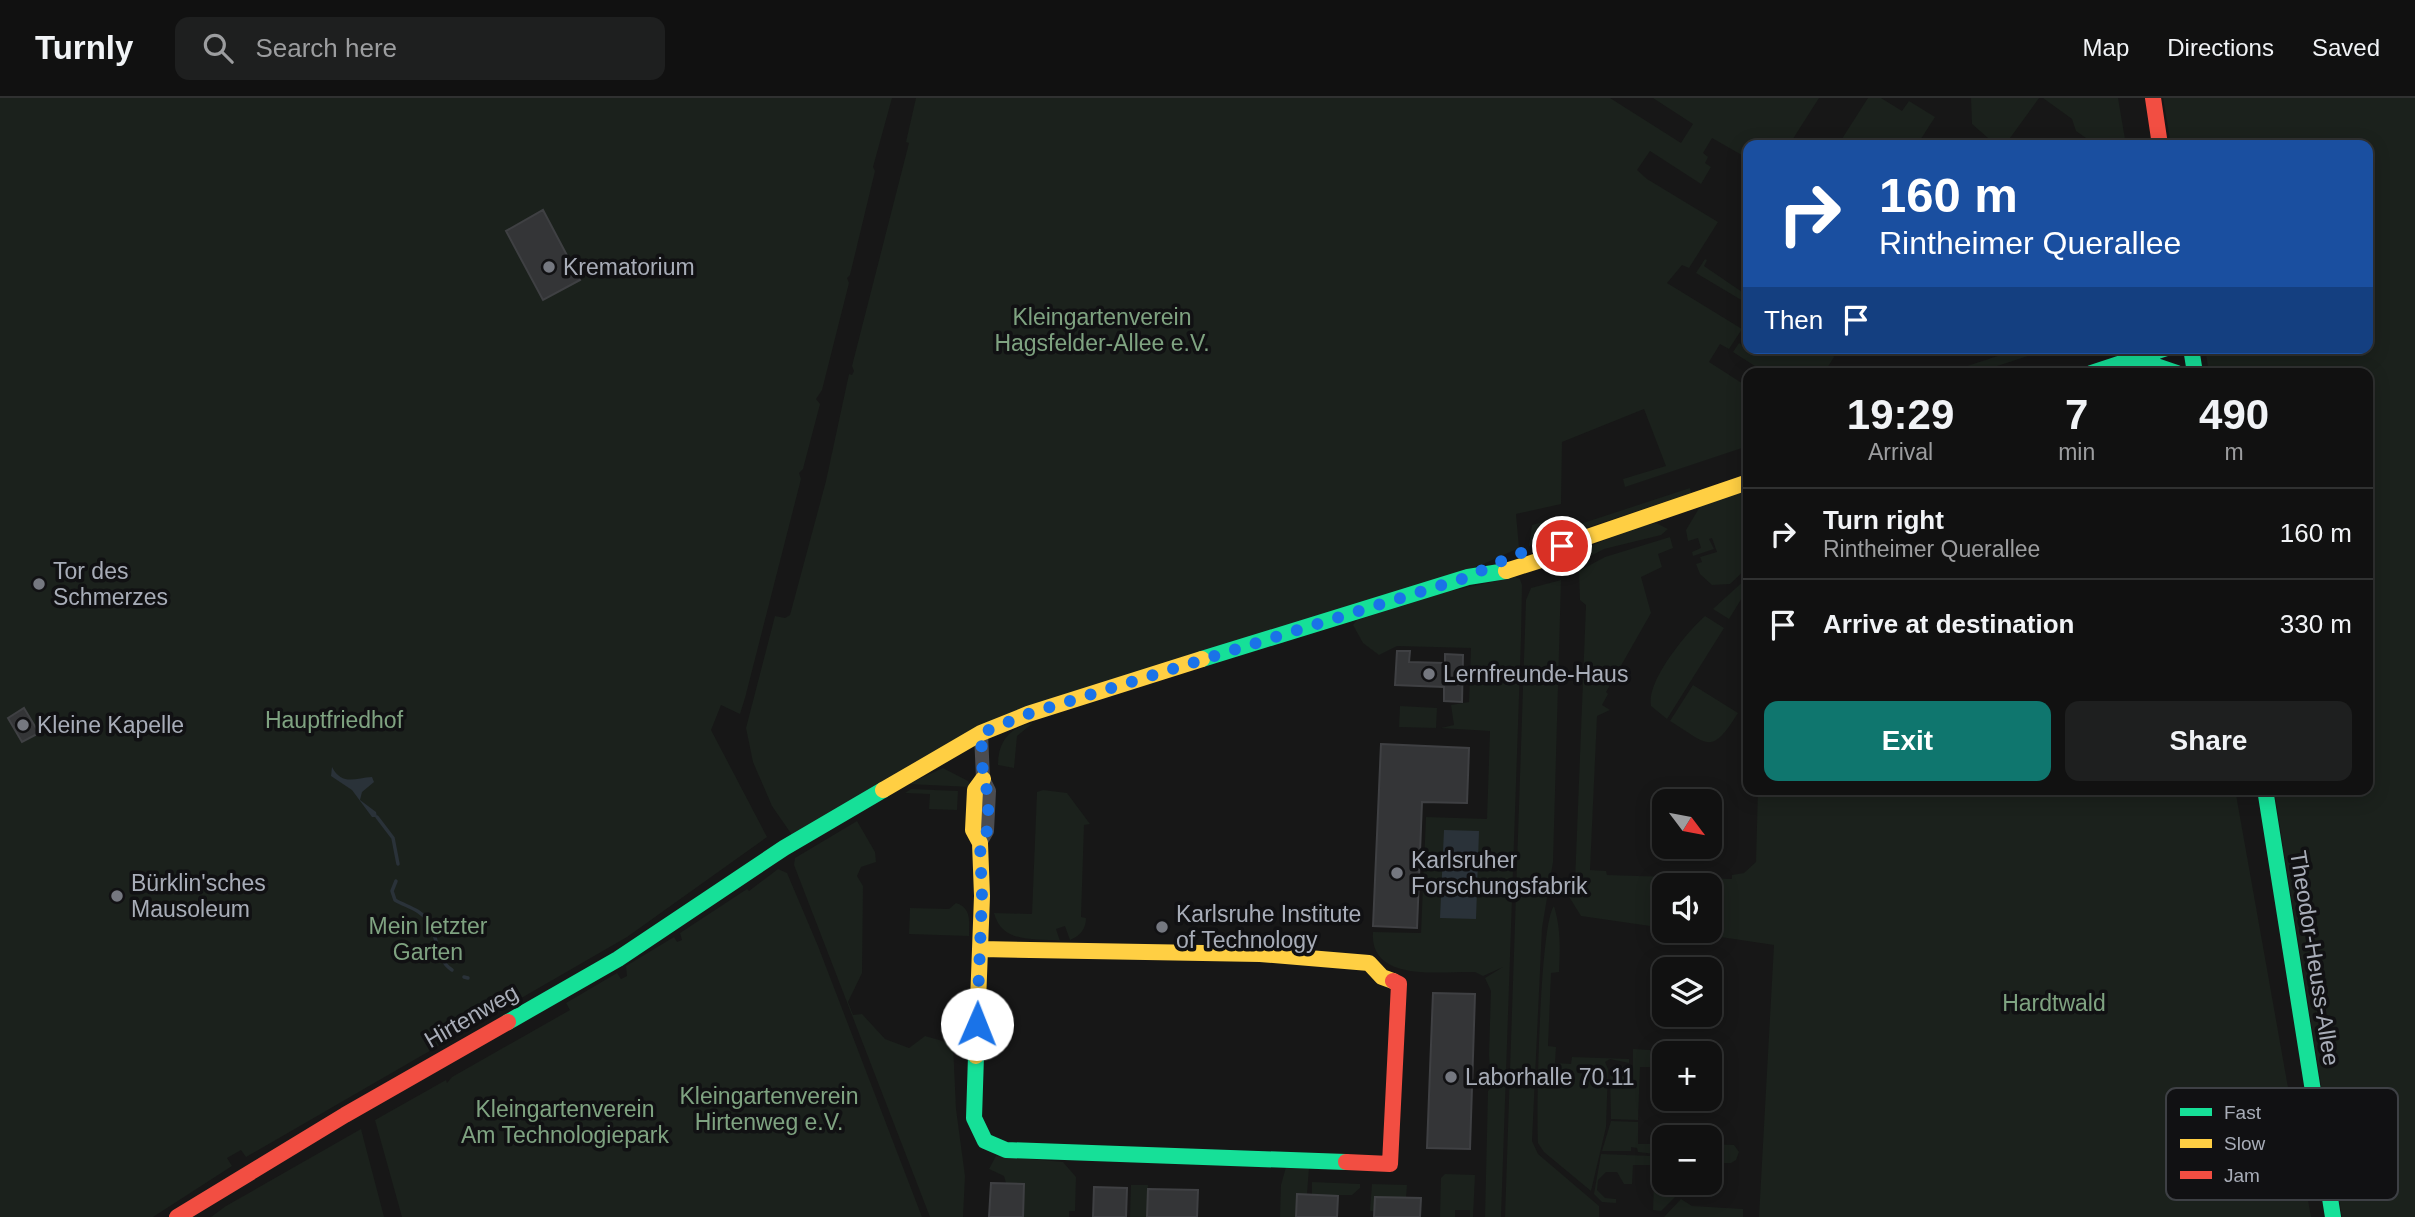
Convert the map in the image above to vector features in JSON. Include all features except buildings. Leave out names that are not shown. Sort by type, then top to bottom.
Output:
[{"type":"street","points":[[2153,98],[2159,140]]},
{"type":"street","points":[[2103,368],[2138,354]]},
{"type":"street","points":[[2142,354],[2168,368]]},
{"type":"street","name":"Hirtenweg","points":[[177,1217],[362,1105],[618,959],[784,848],[981,733],[1028,714],[1468,577],[1547,558],[1562,546],[1743,484]]},
{"type":"street","points":[[981,733],[983,779],[975,790],[973,830],[980,843],[981,949],[974,1118],[985,1141],[1006,1150],[1018,1151],[1390,1164],[1399,984],[1382,977],[1368,963],[1260,954],[981,949]]},
{"type":"street","name":"Theodor-Heuss-Allee","points":[[2266,795],[2313,1088]]},
{"type":"green space","name":"Hauptfriedhof","points":[[0,98],[892,98],[873,167],[875,171],[822,390],[816,399],[820,404],[803,469],[799,473],[801,479],[745,698],[740,714],[721,705],[711,730],[767,837],[627,937],[246,1157],[241,1150],[227,1158],[232,1166],[153,1217],[0,1217]]},
{"type":"green space","name":"Kleingartenverein Hagsfelder-Allee e.V.","points":[[916,98],[1610,98],[1681,143],[1693,124],[1653,98],[1819,98],[1792,140],[1743,140],[1743,156],[1712,138],[1703,153],[1708,157],[1705,163],[1711,167],[1701,184],[1650,151],[1637,170],[1647,179],[1718,222],[1689,268],[1682,265],[1667,283],[1742,329],[1729,349],[1720,344],[1709,362],[1743,384],[1743,448],[1625,487],[1623,479],[1666,466],[1644,409],[1562,442],[1561,504],[1516,514],[1519,548],[1461,574],[1069,695],[792,835],[772,806],[753,762],[746,728],[775,616],[785,618],[790,615],[826,481],[849,374],[852,375],[854,371],[852,366],[909,143],[906,142]]},
{"type":"green space","points":[[1868,98],[1881,98],[1902,111],[1909,101],[1935,117],[1920,140],[1841,140]]},
{"type":"green space","points":[[1971,98],[2039,98],[2009,140],[1990,140],[1972,124]]},
{"type":"green space","points":[[2043,98],[2118,98],[2125,140],[2089,140],[2076,131],[2072,119]]},
{"type":"green space","points":[[2163,98],[2415,98],[2415,1217],[2342,1217],[2339,1200],[2398,1200],[2398,1088],[2322,1088],[2275,795],[2373,795],[2373,368],[2208,368],[2206,354],[2373,354],[2373,140],[2170,140]]},
{"type":"green space","points":[[1705,259],[1707,260],[1704,266],[1743,293],[1743,301],[1696,273]]},
{"type":"green space","points":[[1743,337],[1743,354],[1832,354],[1834,357],[1827,368],[1758,368],[1733,352],[1739,343],[1742,345]]},
{"type":"green space","points":[[2004,354],[2034,354],[1991,368],[1961,368]]},
{"type":"green space","points":[[1690,488],[1691,493],[1586,528],[1572,532],[1566,525],[1572,519],[1571,527]]},
{"type":"green space","points":[[1743,492],[1743,572],[1730,584],[1712,585],[1700,574],[1696,564],[1702,562],[1700,557],[1717,552],[1712,538],[1709,539],[1714,549],[1693,556],[1692,552],[1701,548],[1698,538],[1688,541],[1686,530],[1701,505]]},
{"type":"green space","points":[[1557,518],[1554,537],[1529,546],[1532,525]]},
{"type":"green space","points":[[1656,523],[1668,529],[1661,535],[1604,549],[1577,563],[1576,557],[1581,550],[1636,527]]},
{"type":"green space","name":"Hardtwald","points":[[1670,537],[1673,548],[1658,554],[1662,567],[1641,577],[1651,613],[1606,692],[1608,694],[1602,705],[1610,710],[1597,716],[1590,870],[1606,871],[1607,875],[1652,876],[1652,926],[1581,916],[1568,895],[1575,882],[1586,605],[1580,600],[1579,571],[1605,557]]},
{"type":"green space","points":[[1515,577],[1520,579],[1522,585],[1521,638],[1501,1217],[1485,1217],[1488,1091],[1491,1088],[1491,991],[1485,978],[1503,967],[1483,976],[1475,972],[1410,971],[1395,967],[1383,960],[1375,948],[1373,932],[1421,933],[1426,817],[1487,819],[1490,731],[1441,728],[1454,725],[1451,705],[1469,702],[1471,648],[1397,646],[1379,655],[1363,643],[1353,625],[1357,620],[1446,592]]},
{"type":"green space","points":[[1561,580],[1553,862],[1542,928],[1532,1141],[1538,1154],[1599,1206],[1599,1217],[1505,1217],[1526,600],[1531,588]]},
{"type":"green space","points":[[1743,582],[1743,596],[1729,619],[1713,609]]},
{"type":"green space","points":[[1705,616],[1724,628],[1667,719],[1651,706],[1655,684],[1669,658]]},
{"type":"green space","points":[[1693,685],[1738,713],[1715,741],[1708,742],[1693,736],[1670,721]]},
{"type":"green space","points":[[1400,706],[1437,708],[1436,728],[1399,727]]},
{"type":"green space","points":[[1033,723],[1017,736],[1014,768],[998,765],[1000,749],[1007,736],[1018,728]]},
{"type":"green space","points":[[943,768],[968,781],[971,787],[908,784]]},
{"type":"green space","points":[[911,789],[958,791],[957,810],[929,809],[930,794],[905,793]]},
{"type":"green space","points":[[1043,790],[1067,793],[1090,824],[1084,825],[1081,917],[1086,918],[1086,922],[1082,932],[1070,940],[1065,926],[1056,929],[1060,941],[1020,938],[1004,930],[994,913],[1032,914],[1037,792]]},
{"type":"green space","name":"Hardtwald","points":[[1758,795],[2236,795],[2288,1088],[2166,1088],[2166,1200],[2308,1200],[2311,1217],[1759,1217],[1774,945],[1722,937],[1722,879],[1732,879],[1732,875],[1744,873],[1756,862]]},
{"type":"green space","points":[[857,821],[875,852],[876,862],[861,867],[857,876],[863,886],[862,973],[848,1002],[853,1015],[862,1014],[885,1039],[909,1048],[925,1036],[953,1044],[956,1109],[965,1176],[963,1217],[930,1217],[794,865],[795,858]]},
{"type":"green space","points":[[778,869],[787,873],[818,946],[922,1217],[402,1217],[375,1120],[446,1080],[447,1083],[452,1077],[570,1010],[566,1003],[617,973],[621,979],[627,976],[626,966],[674,937],[677,942],[682,940],[680,933],[747,889],[749,891]]},
{"type":"green space","points":[[956,903],[967,912],[969,936],[909,934],[910,908],[949,909]]},
{"type":"green space","points":[[1554,906],[1559,931],[1559,972],[1551,973],[1548,1046],[1556,1047],[1555,1063],[1571,1064],[1572,1057],[1629,1059],[1629,1063],[1610,1059],[1605,1062],[1608,1069],[1606,1127],[1591,1191],[1544,1152],[1538,1143],[1542,980],[1549,919]]},
{"type":"green space","points":[[1633,1049],[1650,1050],[1650,1067],[1640,1067],[1638,1120],[1611,1119],[1610,1073],[1618,1067],[1633,1066]]},
{"type":"green space","points":[[1611,1121],[1638,1122],[1638,1144],[1652,1144],[1652,1154],[1638,1152],[1637,1148],[1631,1147],[1631,1151],[1602,1151]]},
{"type":"green space","points":[[361,1129],[384,1217],[211,1217],[226,1206]]},
{"type":"green space","points":[[1722,1144],[1734,1145],[1739,1152],[1736,1160],[1722,1163]]},
{"type":"green space","points":[[1601,1154],[1652,1156],[1652,1165],[1633,1165],[1632,1184],[1624,1184],[1617,1172],[1606,1172],[1598,1180],[1597,1190],[1605,1198],[1616,1199],[1616,1203],[1602,1202],[1594,1194]]},
{"type":"green space","points":[[996,1156],[1063,1162],[1076,1177],[1075,1211],[1069,1211],[1069,1217],[1023,1217],[1024,1184],[1006,1183],[1004,1176],[989,1169]]},
{"type":"green space","points":[[1286,1167],[1309,1168],[1307,1194],[1297,1194],[1296,1217],[1280,1217],[1281,1185]]},
{"type":"green space","points":[[1445,1174],[1475,1175],[1473,1217],[1470,1217],[1470,1210],[1455,1210],[1455,1217],[1440,1217],[1441,1178]]},
{"type":"green space","points":[[1312,1182],[1360,1184],[1360,1188],[1352,1195],[1312,1195]]},
{"type":"green space","points":[[1372,1184],[1407,1185],[1406,1198],[1375,1197],[1374,1211],[1370,1211]]},
{"type":"green space","points":[[1131,1185],[1148,1185],[1147,1217],[1130,1217]]},
{"type":"green space","points":[[1654,1195],[1675,1195],[1661,1211],[1653,1210]]},
{"type":"green space","points":[[1681,1199],[1692,1206],[1743,1209],[1743,1217],[1664,1217]]},
{"type":"shaded area","points":[[332,767],[345,779],[372,777],[374,782],[362,792],[360,800],[376,812],[377,817],[372,817],[352,790],[331,776]]},
{"type":"shaded area","points":[[1444,830],[1479,831],[1476,919],[1440,918]]},
{"type":"waterway","points":[[377,817],[393,838],[398,864]]},
{"type":"waterway","points":[[396,881],[392,891],[395,900],[425,917],[443,960],[452,970]]},
{"type":"waterway","points":[[464,977],[468,978]]},
{"type":"traffic: fast","points":[[2106,368],[2149,354]]},
{"type":"traffic: fast","points":[[2192,354],[2194,368]]},
{"type":"traffic: fast","points":[[2136,359],[2162,368]]},
{"type":"traffic: fast","points":[[1202,659],[1468,577],[1506,571]]},
{"type":"traffic: fast","points":[[508,1022],[618,959],[784,848],[883,790]]},
{"type":"traffic: fast","points":[[2266,795],[2313,1088]]},
{"type":"traffic: fast","points":[[976,1056],[974,1118],[985,1141],[1006,1150],[1346,1162]]},
{"type":"traffic: fast","points":[[2330,1200],[2333,1217]]},
{"type":"traffic: slow","points":[[1506,571],[1547,558],[1564,545],[1743,484]]},
{"type":"traffic: slow","points":[[883,790],[981,733],[1028,714],[1202,659]]},
{"type":"traffic: slow","points":[[976,1056],[982,896],[980,843],[973,830],[975,790],[983,779]]},
{"type":"traffic: slow","points":[[981,949],[1260,954],[1369,963],[1382,977],[1393,981]]},
{"type":"traffic: jam","points":[[2153,98],[2159,140]]},
{"type":"traffic: jam","points":[[1346,1162],[1390,1164],[1399,984],[1393,981]]},
{"type":"traffic: jam","points":[[177,1217],[345,1115],[508,1022]]},
{"type":"place","name":"Krematorium","points":[[549,267]]},
{"type":"place","name":"Tor des Schmerzes","points":[[39,584]]},
{"type":"place","name":"Lernfreunde-Haus","points":[[1429,674]]},
{"type":"place","name":"Kleine Kapelle","points":[[23,725]]},
{"type":"place","name":"Karlsruher Forschungsfabrik","points":[[1397,873]]},
{"type":"place","name":"Bürklin'sches Mausoleum","points":[[117,896]]},
{"type":"place","name":"Karlsruhe Institute of Technology","points":[[1162,927]]},
{"type":"place","name":"Laborhalle 70.11","points":[[1451,1077]]},
{"type":"route","points":[[977,1024],[982,896],[980,843],[987,831],[989,796],[983,779],[981,733],[1028,714],[1468,577],[1544,545],[1562,546]]},
{"type":"park label","name":"Mein letzter Garten","points":[[428,939]]},
{"type":"park label","name":"Kleingartenverein Hirtenweg e.V.","points":[[769,1109]]},
{"type":"park label","name":"Kleingartenverein Am Technologiepark","points":[[565,1122]]}]
